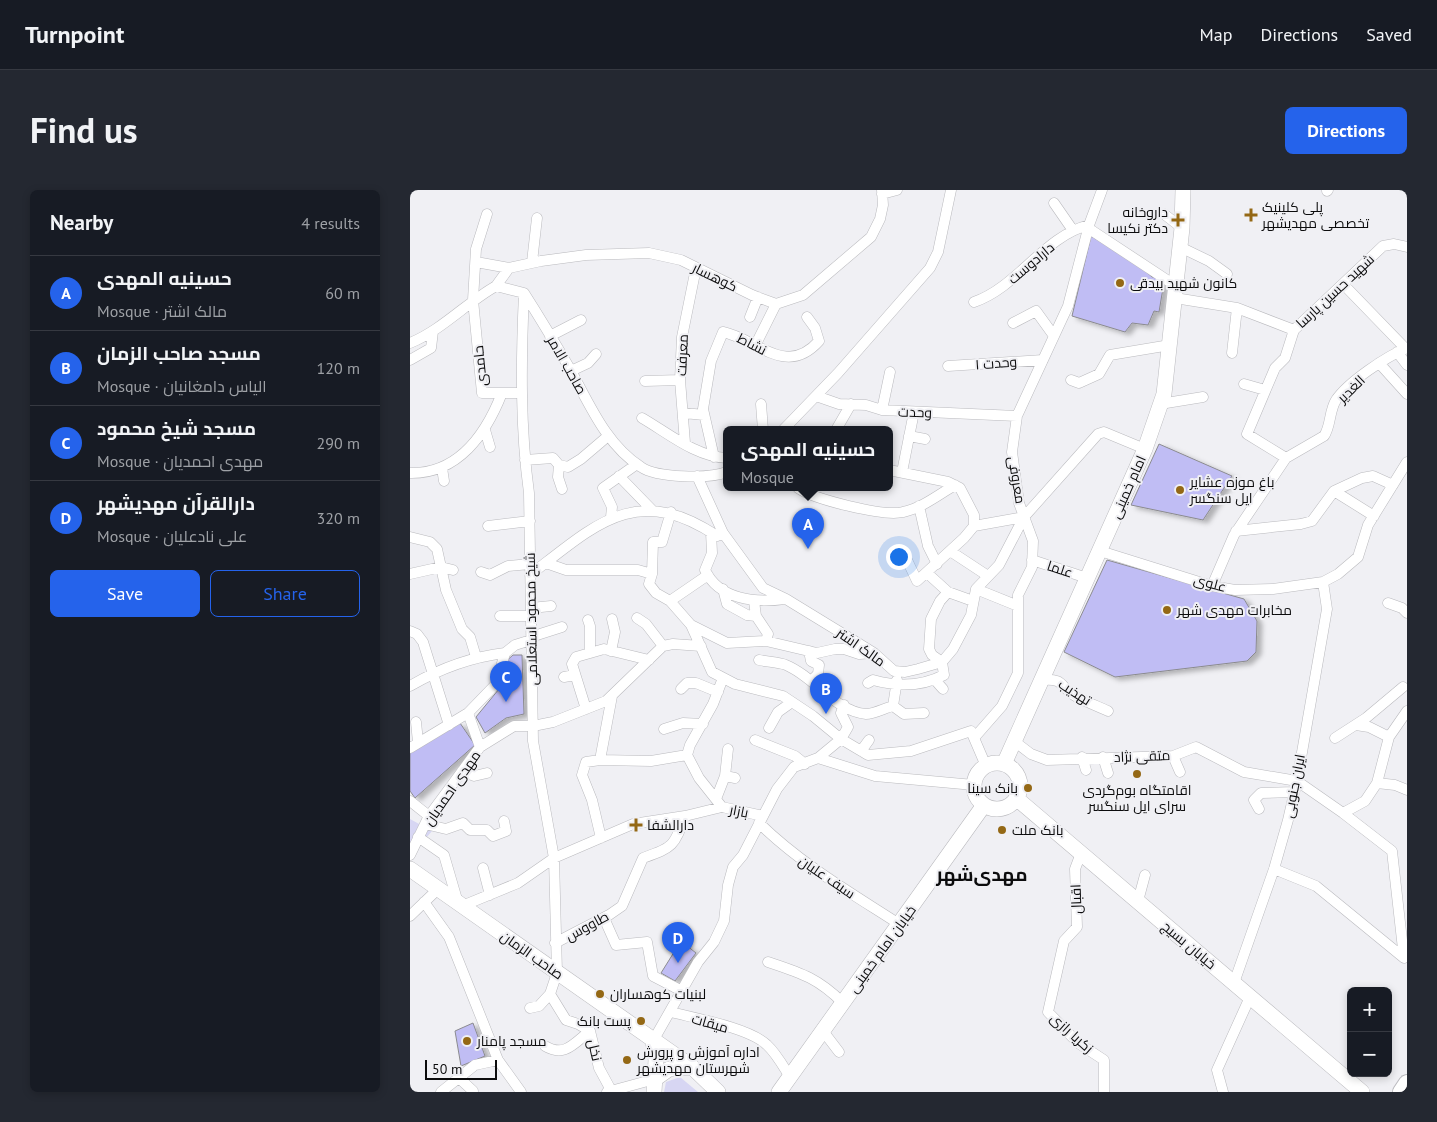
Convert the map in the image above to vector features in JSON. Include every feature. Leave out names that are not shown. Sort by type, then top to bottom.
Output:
[{"type":"main road","points":[[1401,1092],[1407,1083]]},
{"type":"street","points":[[755,346],[776,304],[803,295],[871,237],[880,219],[883,205],[882,192],[897,190]]},
{"type":"street","points":[[787,426],[930,268],[938,252],[951,190]]},
{"type":"street","name":"معروفی","points":[[973,734],[1002,706],[1018,673],[1018,595],[1032,567],[1033,541],[1019,502],[1012,452],[1017,416],[1068,306],[1088,226],[1102,190]]},
{"type":"street","name":"امام خمینی","points":[[1004,764],[1146,449],[1160,404],[1170,345],[1182,228],[1183,190]]},
{"type":"street","points":[[1054,203],[1072,229]]},
{"type":"street","points":[[473,300],[476,249],[487,214]]},
{"type":"street","points":[[1164,214],[1182,228]]},
{"type":"street","points":[[532,262],[537,218]]},
{"type":"street","points":[[1088,226],[1176,292]]},
{"type":"street","name":"دارادوست","points":[[974,302],[998,291],[1072,229],[1088,226]]},
{"type":"street","name":"شهید حسین پارسا","points":[[1176,292],[1237,308],[1294,330],[1383,246],[1394,244],[1407,247]]},
{"type":"street","points":[[1180,247],[1210,261],[1226,274]]},
{"type":"street","name":"کوهسار","points":[[509,268],[532,262],[586,255],[649,253],[681,260],[776,304]]},
{"type":"street","points":[[410,343],[433,331],[473,300],[496,286],[509,268],[476,262]]},
{"type":"street","name":"معرفت","points":[[685,444],[680,380],[682,337],[696,268]]},
{"type":"street","points":[[1343,284],[1403,349],[1407,365]]},
{"type":"street","points":[[496,286],[524,294]]},
{"type":"street","name":"صاحب الامر","points":[[524,294],[612,442],[642,468],[680,477],[723,473]]},
{"type":"street","name":"شیخ محمود استعلامی","points":[[524,294],[522,393],[525,460],[530,493],[533,741],[537,776],[554,858],[557,973]]},
{"type":"street","points":[[750,318],[758,297]]},
{"type":"street","name":"حامدی","points":[[473,300],[482,393],[522,393]]},
{"type":"street","points":[[1232,353],[1237,308]]},
{"type":"street","points":[[1013,323],[1036,311],[1054,336]]},
{"type":"street","name":"نشاط","points":[[714,457],[704,415],[705,392],[711,360],[722,332],[735,335],[773,355],[787,357],[813,348],[819,340],[815,328],[807,317]]},
{"type":"street","points":[[550,336],[581,320]]},
{"type":"street","points":[[1212,586],[1236,531],[1286,458],[1247,434],[1275,368],[1285,358],[1294,330]]},
{"type":"street","points":[[410,360],[431,348],[433,331]]},
{"type":"street","points":[[1071,380],[1079,383],[1099,374],[1110,355],[1170,345]]},
{"type":"street","name":"الغدیر","points":[[1286,458],[1324,436],[1328,431],[1330,414],[1336,400],[1379,363],[1403,349]]},
{"type":"street","points":[[571,371],[588,363],[596,354]]},
{"type":"street","name":"وحدت ۱","points":[[948,366],[1043,360]]},
{"type":"street","points":[[1379,363],[1407,394]]},
{"type":"street","points":[[882,410],[890,372]]},
{"type":"street","points":[[645,381],[680,380]]},
{"type":"street","points":[[1244,384],[1265,390]]},
{"type":"street","points":[[410,473],[421,473],[442,468],[461,456],[492,418],[502,393]]},
{"type":"street","name":"وحدت","points":[[816,396],[839,404],[866,405],[882,410],[1017,416]]},
{"type":"street","points":[[1160,404],[1203,397]]},
{"type":"street","points":[[761,404],[763,426]]},
{"type":"street","points":[[838,426],[851,404]]},
{"type":"street","points":[[902,472],[914,412]]},
{"type":"street","points":[[684,413],[704,415]]},
{"type":"street","points":[[642,418],[685,444],[714,457],[723,458]]},
{"type":"street","points":[[484,430],[490,447]]},
{"type":"street","points":[[942,662],[953,649],[971,615],[972,601],[976,589],[999,565],[1024,517],[1098,434],[1104,432],[1146,449]]},
{"type":"street","points":[[525,460],[552,458],[559,465],[568,467],[608,436]]},
{"type":"street","points":[[909,436],[925,439]]},
{"type":"street","points":[[1323,582],[1338,574],[1358,557],[1368,525],[1407,462]]},
{"type":"street","points":[[611,517],[612,507],[603,488],[637,464]]},
{"type":"street","points":[[559,465],[558,477],[562,489]]},
{"type":"street","points":[[442,468],[444,481]]},
{"type":"street","points":[[893,471],[948,482],[960,488],[971,505],[974,515],[974,526]]},
{"type":"street","points":[[619,476],[653,511]]},
{"type":"street","name":"مالک اشتر","points":[[697,476],[723,533],[763,588],[786,598],[874,653],[894,671],[905,672],[942,662]]},
{"type":"street","points":[[1236,531],[1301,524],[1312,521],[1334,491],[1362,478],[1373,476],[1395,483],[1407,479]]},
{"type":"street","points":[[805,491],[814,496],[885,512],[901,513],[919,506],[955,485]]},
{"type":"street","points":[[1334,491],[1374,516]]},
{"type":"street","points":[[919,506],[928,546],[937,564]]},
{"type":"street","points":[[530,575],[576,539],[611,517],[639,510],[671,512],[699,524],[717,536],[723,533]]},
{"type":"street","points":[[671,512],[662,542],[653,542],[652,574],[649,584],[656,593],[670,601],[691,625],[712,672],[735,684],[783,696],[841,739],[868,755],[911,751],[973,734],[986,766]]},
{"type":"street","points":[[907,560],[917,581],[937,564],[974,526],[1024,517]]},
{"type":"street","points":[[488,526],[530,521]]},
{"type":"street","points":[[711,532],[712,553],[705,570],[711,582],[722,589],[754,601],[786,598]]},
{"type":"street","points":[[410,537],[430,542],[437,549],[446,590],[462,629],[470,637],[476,658]]},
{"type":"street","points":[[950,551],[988,576]]},
{"type":"street","name":"علوی","points":[[1100,551],[1212,586],[1235,590],[1273,589],[1323,582]]},
{"type":"street","name":"علما","points":[[1032,560],[1087,578]]},
{"type":"street","points":[[546,563],[566,570],[638,570],[652,574]]},
{"type":"street","points":[[481,572],[490,575],[508,566],[530,564]]},
{"type":"street","points":[[410,574],[441,566],[453,570]]},
{"type":"street","points":[[927,573],[948,592],[972,601]]},
{"type":"street","points":[[670,601],[708,575]]},
{"type":"street","name":"ایران جنوبی","points":[[1234,983],[1274,869],[1297,780],[1327,609],[1323,582]]},
{"type":"street","points":[[722,589],[727,604],[746,615],[756,616]]},
{"type":"street","points":[[976,589],[1018,606]]},
{"type":"street","points":[[868,683],[873,680],[896,686],[935,680],[944,675],[942,662],[932,655],[929,649],[931,619],[940,601],[948,592]]},
{"type":"street","points":[[754,601],[756,616],[768,634],[766,641]]},
{"type":"street","points":[[1388,603],[1405,609]]},
{"type":"street","points":[[500,616],[531,612],[551,606]]},
{"type":"street","points":[[637,618],[646,624],[663,646],[673,644],[701,646]]},
{"type":"street","points":[[611,651],[615,632],[612,619]]},
{"type":"street","points":[[588,620],[590,626],[590,653]]},
{"type":"street","points":[[691,625],[727,643],[766,641],[817,653],[834,650],[844,650],[859,654],[874,653]]},
{"type":"street","points":[[410,686],[434,674],[476,658],[504,653],[515,645],[531,640],[537,635],[562,627]]},
{"type":"street","points":[[410,631],[416,634],[423,642],[449,725]]},
{"type":"street","points":[[825,642],[834,650]]},
{"type":"street","name":"مهدی احمدیان","points":[[410,854],[427,820],[480,747],[514,726],[533,726],[552,722],[606,701],[663,646]]},
{"type":"street","points":[[586,709],[572,664],[576,657],[604,650],[649,660]]},
{"type":"street","points":[[809,651],[811,661],[819,665],[818,674],[811,681]]},
{"type":"street","points":[[414,745],[468,713],[496,684],[504,653]]},
{"type":"street","points":[[759,660],[786,664],[835,700],[868,714],[893,706]]},
{"type":"street","points":[[893,706],[898,671]]},
{"type":"street","points":[[564,677],[575,675]]},
{"type":"street","points":[[719,803],[699,778],[687,755],[690,745],[703,724],[724,678]]},
{"type":"street","name":"تهذیب","points":[[1042,680],[1053,679],[1064,684],[1072,694],[1108,711]]},
{"type":"street","points":[[935,680],[943,689]]},
{"type":"street","points":[[681,689],[687,683],[696,683],[718,692]]},
{"type":"street","points":[[1335,738],[1356,725],[1403,687]]},
{"type":"street","points":[[600,760],[612,696]]},
{"type":"street","points":[[1407,700],[1407,707]]},
{"type":"street","points":[[769,728],[778,712],[792,702]]},
{"type":"street","points":[[841,739],[848,727],[840,714],[844,705]]},
{"type":"street","points":[[893,706],[904,714],[924,714]]},
{"type":"street","points":[[1343,813],[1365,801],[1377,783],[1389,737],[1407,711]]},
{"type":"street","points":[[468,713],[480,747]]},
{"type":"street","points":[[414,745],[416,722]]},
{"type":"street","points":[[664,729],[672,724],[703,724]]},
{"type":"street","points":[[1356,725],[1369,727],[1389,737]]},
{"type":"street","name":"بازار","points":[[460,904],[490,895],[518,883],[554,858],[633,824],[685,816],[719,803],[761,820],[777,789],[794,767],[818,758],[841,739]]},
{"type":"street","points":[[755,740],[795,756],[805,764]]},
{"type":"street","points":[[861,751],[869,740]]},
{"type":"street","name":"متقی نژاد","points":[[1014,741],[1031,754],[1047,760],[1082,757],[1173,756],[1196,747],[1244,772],[1297,780]]},
{"type":"street","points":[[719,803],[728,749]]},
{"type":"street","points":[[601,838],[592,800],[582,775],[586,762],[600,760],[651,760],[687,755]]},
{"type":"street","points":[[1173,756],[1180,772]]},
{"type":"street","points":[[1082,757],[1086,770]]},
{"type":"street","points":[[1103,757],[1108,772]]},
{"type":"street","points":[[818,758],[875,776],[974,785]]},
{"type":"street","points":[[1004,764],[1014,771],[1019,781],[1016,798],[1002,808],[984,805],[976,797],[974,785],[977,774],[986,766],[1004,764]]},
{"type":"street","points":[[462,771],[474,776],[487,773]]},
{"type":"street","points":[[725,776],[735,778]]},
{"type":"street","points":[[1274,869],[1316,886],[1404,958],[1392,851],[1297,780]]},
{"type":"street","points":[[1377,783],[1395,785],[1407,790]]},
{"type":"street","points":[[1260,809],[1254,800],[1261,793],[1294,792]]},
{"type":"street","name":"خیابان بسیج","points":[[1016,798],[1362,1092]]},
{"type":"street","name":"خیابان امام خمینی","points":[[779,1092],[984,805]]},
{"type":"street","points":[[412,806],[427,820],[446,829],[463,823],[470,830],[486,830],[493,836],[506,831],[504,821]]},
{"type":"street","name":"طاووس","points":[[555,944],[604,918],[622,906],[642,858],[670,847],[676,841],[685,816]]},
{"type":"street","points":[[655,1086],[653,1041],[698,962],[714,942],[724,921],[728,885],[733,867],[743,855],[761,820]]},
{"type":"street","name":"سیف علیان","points":[[761,820],[782,845],[804,862],[899,924]]},
{"type":"street","points":[[418,837],[444,854],[460,904]]},
{"type":"street","name":"اقبال","points":[[1064,941],[1076,927],[1075,869],[1081,853]]},
{"type":"street","points":[[483,868],[490,895]]},
{"type":"street","name":"صاحب الزمان","points":[[410,869],[692,1067],[718,1092]]},
{"type":"street","points":[[1138,901],[1145,875]]},
{"type":"street","points":[[410,916],[438,889]]},
{"type":"street","points":[[424,902],[448,937],[498,1060],[521,1092]]},
{"type":"street","points":[[604,918],[616,945],[647,942],[653,976],[682,991]]},
{"type":"street","name":"زکریا رازی","points":[[1064,941],[1048,1012],[1078,1043],[1104,1060],[1104,1092]]},
{"type":"street","points":[[768,962],[825,985],[843,1003]]},
{"type":"street","points":[[530,1008],[539,1006],[550,994],[557,973]]},
{"type":"street","name":"نخل","points":[[550,994],[566,1020],[590,1031],[599,1068],[610,1091]]},
{"type":"street","points":[[1223,1092],[1217,1070],[1250,998]]},
{"type":"street","name":"میقات","points":[[671,1012],[720,1024],[756,1038],[767,1044],[790,1076]]},
{"type":"street","points":[[545,1046],[553,1051],[564,1051],[590,1031]]},
{"type":"street","points":[[823,1031],[839,1052]]},
{"type":"street","points":[[441,1092],[475,1065],[498,1060]]},
{"type":"street","points":[[610,1091],[655,1086],[669,1069],[692,1067]]},
{"type":"street","points":[[460,1078],[472,1091]]},
{"type":"shaded area","points":[[410,819],[432,831],[410,857]]},
{"type":"shaded area","points":[[680,1077],[698,1092],[664,1092],[666,1082]]},
{"type":"building","name":"کانون شهید بیدقی","points":[[1091,236],[1139,265],[1152,277],[1159,277],[1163,288],[1159,312],[1154,311],[1148,325],[1132,323],[1125,332],[1072,316]]},
{"type":"building","name":"باغ موزه عشایر ایل سنگسر","points":[[1159,444],[1232,476],[1203,520],[1131,505]]},
{"type":"building","name":"مخابرات مهدی شهر","points":[[1107,560],[1244,599],[1257,621],[1256,652],[1247,661],[1115,677],[1064,652]]},
{"type":"building","points":[[513,655],[522,655],[524,714],[506,718],[485,733],[476,717],[499,689],[504,663]]},
{"type":"building","points":[[460,723],[475,745],[415,798],[410,791],[410,752]]},
{"type":"building","points":[[681,941],[696,953],[675,981],[661,973]]},
{"type":"building","name":"مسجد پامنار","points":[[473,1023],[485,1056],[461,1066],[455,1031]]},
{"type":"place","name":"پلی کلینیک تخصصی مهدیشهر","points":[[1251,215]]},
{"type":"place","name":"داروخانه دکتر نکیسا","points":[[1178,220]]},
{"type":"place","name":"کانون شهید بیدقی","points":[[1120,283]]},
{"type":"place","name":"باغ موزه عشایر ایل سنگسر","points":[[1180,490]]},
{"type":"place","name":"حسینیه المهدی","points":[[808,549]]},
{"type":"place","name":"مخابرات مهدی شهر","points":[[1167,610]]},
{"type":"place","name":"مسجد شیخ محمود","points":[[506,702]]},
{"type":"place","name":"مسجد صاحب الزمان","points":[[826,714]]},
{"type":"place","name":"اقامتگاه بوم‌گردی سرای ایل سنگسر","points":[[1137,774]]},
{"type":"place","name":"بانک سینا","points":[[1028,788]]},
{"type":"place","name":"دارالشفا","points":[[636,825]]},
{"type":"place","name":"بانک ملت","points":[[1002,830]]},
{"type":"place","name":"دارالقرآن مهدیشهر","points":[[678,963]]},
{"type":"place","name":"لبنیات کوهساران","points":[[600,994]]},
{"type":"place","name":"پست بانک","points":[[641,1021]]},
{"type":"place","name":"مسجد پامنار","points":[[467,1041]]},
{"type":"place","name":"اداره آموزش و پرورش شهرستان مهدیشهر","points":[[627,1060]]},
{"type":"district","name":"مهدی‌شهر","points":[[982,874]]}]
